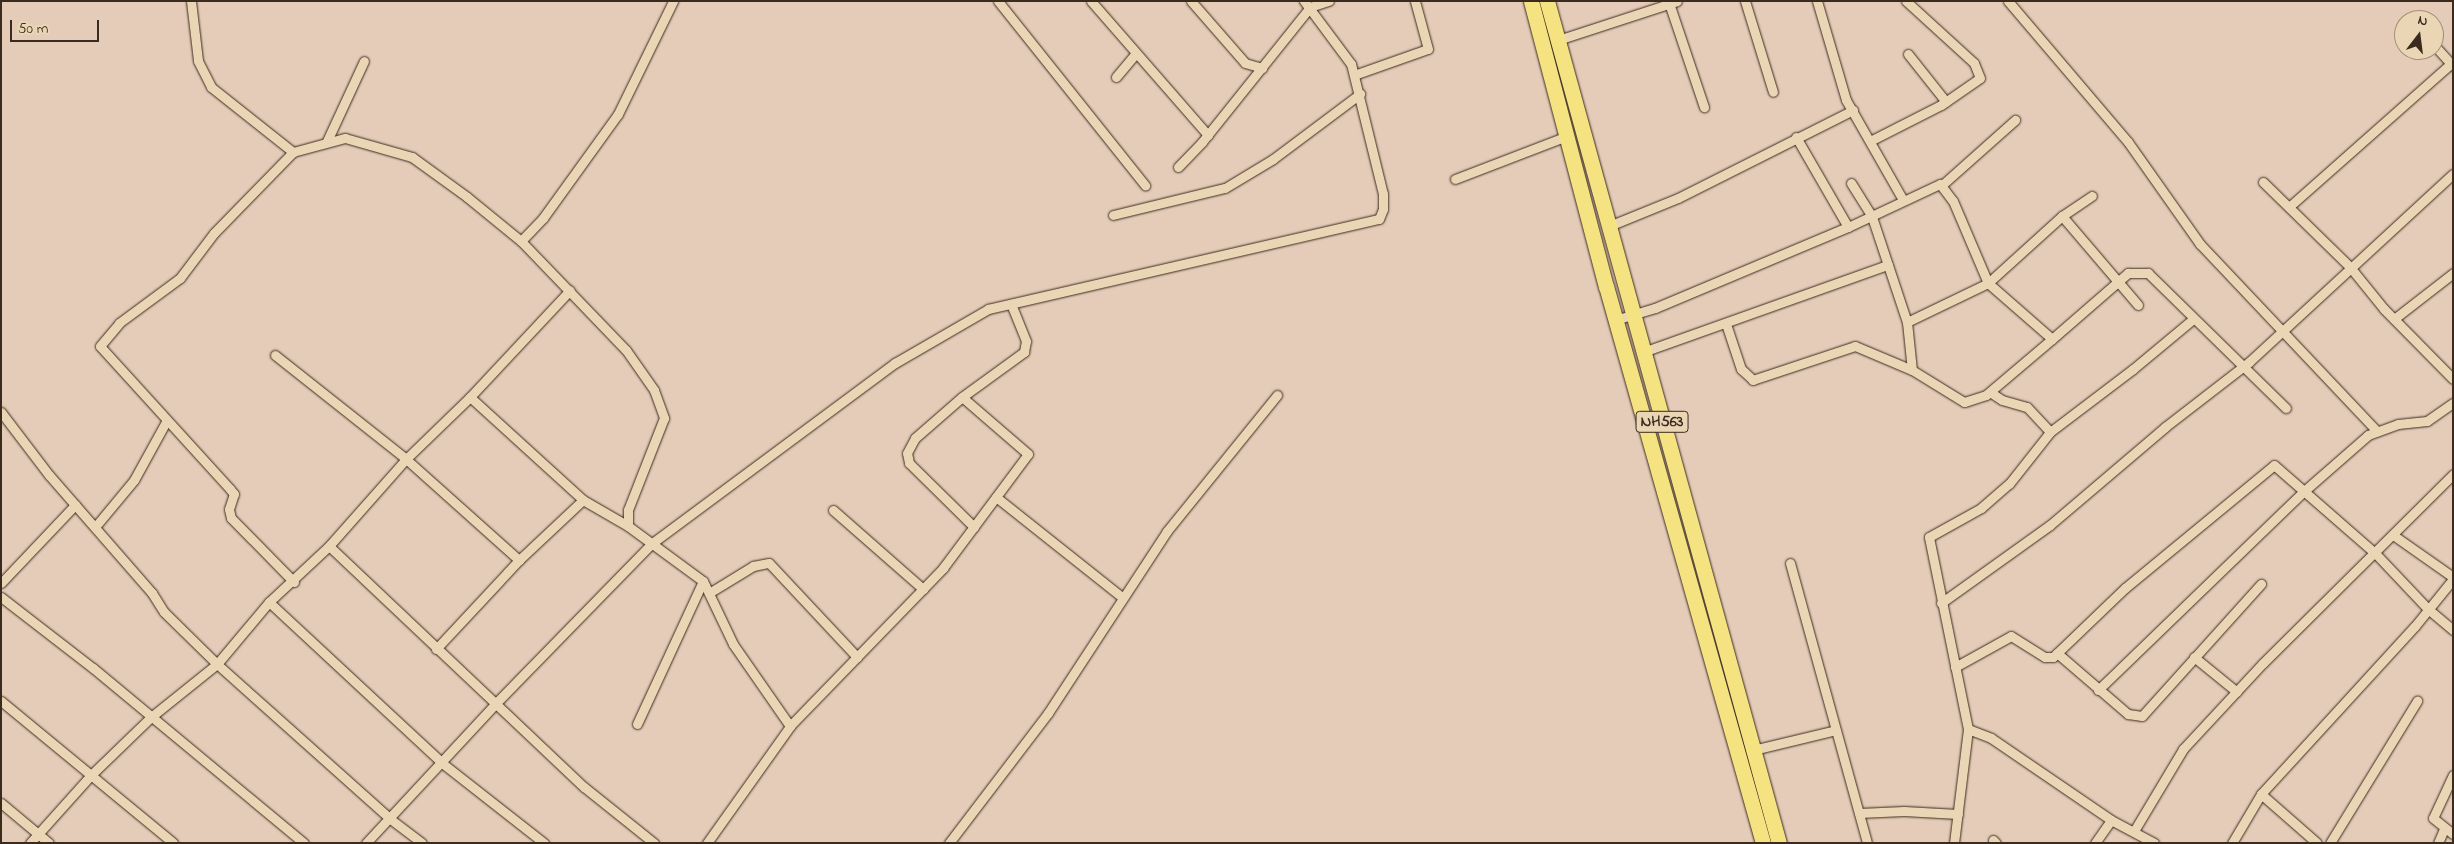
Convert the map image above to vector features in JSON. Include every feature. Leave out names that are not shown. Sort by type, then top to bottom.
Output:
[{"type":"highway","name":"NH563","points":[[1531,1],[1615,320],[1763,843]]},
{"type":"highway","name":"NH563","points":[[1547,1],[1779,843]]},
{"type":"street","points":[[191,1],[198,60],[211,87],[293,152]]},
{"type":"street","points":[[521,241],[543,218],[618,114],[673,1]]},
{"type":"street","points":[[998,1],[1145,185]]},
{"type":"street","points":[[1091,1],[1208,134]]},
{"type":"street","points":[[1191,1],[1245,63],[1262,68]]},
{"type":"street","points":[[1178,167],[1208,134],[1262,68],[1307,4],[1329,1]]},
{"type":"street","points":[[1354,75],[1428,49],[1415,1]]},
{"type":"street","points":[[1746,1],[1773,92]]},
{"type":"street","points":[[1816,1],[1836,69],[1852,110],[1902,200]]},
{"type":"street","points":[[1870,142],[1946,102],[1980,78],[1980,71],[1937,26],[1906,1]]},
{"type":"street","points":[[2008,1],[2128,142],[2200,244],[2281,332],[2377,431]]},
{"type":"street","points":[[1558,40],[1673,2],[1704,107]]},
{"type":"street","points":[[366,843],[496,703],[651,544],[895,363],[988,309],[1379,220],[1383,209],[1383,194],[1352,64],[1307,4]]},
{"type":"street","points":[[1116,77],[1136,53]]},
{"type":"street","points":[[1908,54],[1946,102]]},
{"type":"street","points":[[327,141],[364,61]]},
{"type":"street","points":[[2290,206],[2452,64]]},
{"type":"street","points":[[1113,215],[1226,188],[1273,159],[1360,94]]},
{"type":"street","points":[[1609,226],[1678,198],[1852,110]]},
{"type":"street","points":[[1615,320],[1632,315],[1848,227],[1872,217],[1929,186],[1942,184],[2015,120]]},
{"type":"street","points":[[1455,179],[1567,136]]},
{"type":"street","points":[[1796,137],[1848,227]]},
{"type":"street","points":[[294,582],[231,518],[229,509],[234,494],[100,346],[119,322],[180,278],[214,233],[293,152],[327,141],[345,138],[412,157],[468,197],[521,241],[626,350],[654,390],[664,418],[628,510],[628,526]]},
{"type":"street","points":[[1941,604],[2050,525],[2165,427],[2244,366],[2453,174]]},
{"type":"street","points":[[2262,182],[2290,206],[2350,267],[2394,319],[2453,379]]},
{"type":"street","points":[[1851,183],[1872,217],[1907,322],[1912,370]]},
{"type":"street","points":[[1942,184],[1954,201],[1988,283],[2052,339]]},
{"type":"street","points":[[1907,322],[1988,283],[2062,216],[2092,196]]},
{"type":"street","points":[[2062,216],[2138,305]]},
{"type":"street","points":[[1643,352],[1888,265]]},
{"type":"street","points":[[1726,324],[1741,369],[1752,380],[1855,346],[1912,370],[1964,402],[1990,392],[2128,274],[2148,273],[2286,408]]},
{"type":"street","points":[[2394,319],[2453,273]]},
{"type":"street","points":[[30,843],[90,775],[151,717],[217,664],[269,602],[294,582],[329,546],[406,460],[470,397],[570,290]]},
{"type":"street","points":[[974,526],[910,463],[907,453],[915,438],[962,397],[1024,352],[1026,341],[1011,304]]},
{"type":"street","points":[[1954,843],[1968,730],[1941,604],[1929,536],[1981,508],[2009,484],[2050,432],[2133,369],[2193,319]]},
{"type":"street","points":[[275,355],[406,460],[519,560]]},
{"type":"street","points":[[1990,392],[2002,400],[2027,406],[2050,432]]},
{"type":"street","points":[[949,843],[1048,713],[1167,531],[1277,395]]},
{"type":"street","points":[[470,397],[583,500],[628,526],[703,580],[734,644],[790,726]]},
{"type":"street","points":[[707,843],[790,726],[923,589],[974,526],[1028,454],[962,397]]},
{"type":"street","points":[[2098,690],[2302,492],[2377,431],[2398,424],[2427,421],[2453,403]]},
{"type":"street","points":[[1,412],[75,504],[152,592],[164,612],[217,664],[389,818],[422,843]]},
{"type":"street","points":[[95,527],[134,480],[167,420]]},
{"type":"street","points":[[1955,667],[2011,636],[2045,657],[2053,658],[2125,588],[2274,465],[2302,492],[2375,554],[2428,609],[2453,630]]},
{"type":"street","points":[[2134,832],[2183,749],[2453,474]]},
{"type":"street","points":[[996,497],[1123,598]]},
{"type":"street","points":[[436,649],[519,560],[583,500]]},
{"type":"street","points":[[1,583],[75,504]]},
{"type":"street","points":[[833,510],[923,589]]},
{"type":"street","points":[[2232,843],[2261,794],[2428,609],[2453,578],[2393,535]]},
{"type":"street","points":[[329,546],[584,787],[654,843]]},
{"type":"street","points":[[709,593],[753,566],[769,563],[857,657]]},
{"type":"street","points":[[1790,563],[1867,843]]},
{"type":"street","points":[[637,724],[703,580]]},
{"type":"street","points":[[2057,653],[2128,714],[2142,716],[2261,584]]},
{"type":"street","points":[[1,596],[304,843]]},
{"type":"street","points":[[269,602],[442,763],[544,843]]},
{"type":"street","points":[[2194,657],[2237,692]]},
{"type":"street","points":[[1,701],[173,843]]},
{"type":"street","points":[[2330,843],[2418,702]]},
{"type":"street","points":[[1753,750],[1836,730]]},
{"type":"street","points":[[1968,730],[1991,738],[2111,820],[2154,843]]},
{"type":"street","points":[[2453,775],[2434,814],[2435,823],[2453,834]]},
{"type":"street","points":[[2261,794],[2317,843]]},
{"type":"street","points":[[1,803],[49,843]]},
{"type":"street","points":[[1859,813],[1904,811],[1958,814]]},
{"type":"street","points":[[2095,843],[2111,820]]},
{"type":"street","points":[[2438,843],[2444,829]]}]
